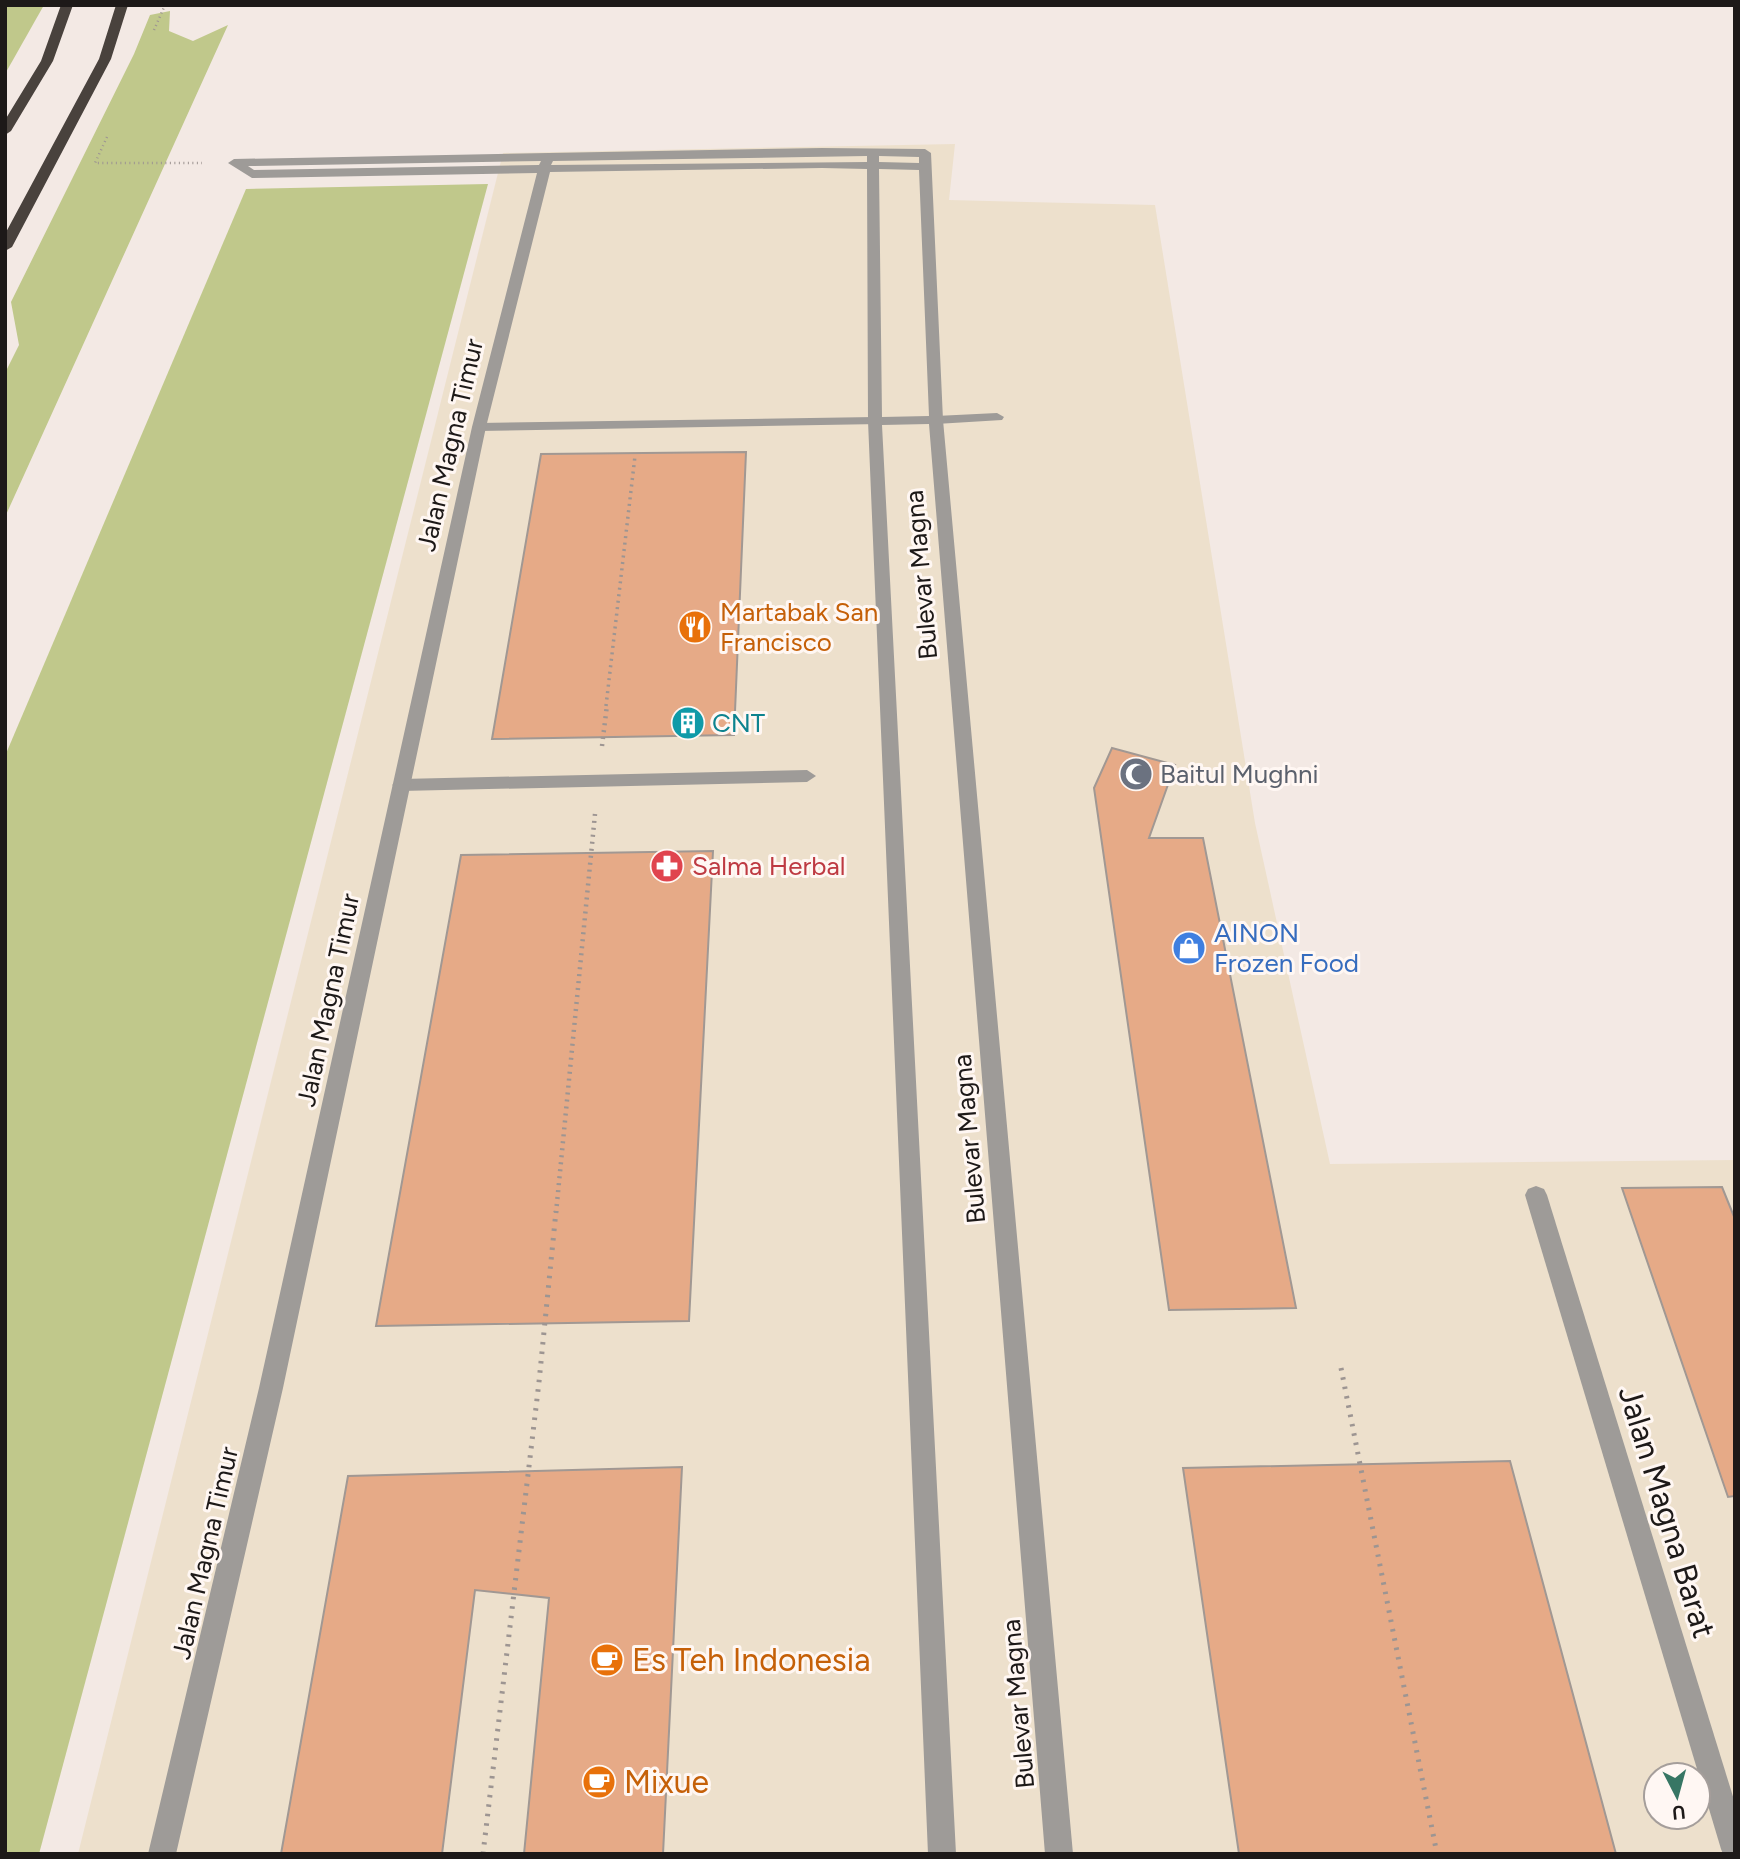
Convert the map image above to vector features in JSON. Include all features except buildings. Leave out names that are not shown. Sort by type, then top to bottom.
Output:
[{"type":"highway","points":[[5,131],[47,61],[67,5]]},
{"type":"highway","points":[[5,247],[105,59],[122,5]]},
{"type":"street","points":[[234,163],[253,174],[546,163],[873,159]]},
{"type":"street","name":"Bulevar Magna","points":[[942,1854],[875,421],[873,159],[925,160],[936,420],[1059,1854]]},
{"type":"street","name":"Jalan Magna Timur","points":[[162,1854],[268,1402],[479,427],[546,163]]},
{"type":"street","points":[[479,427],[997,417]]},
{"type":"street","points":[[401,785],[807,776]]},
{"type":"street","name":"Jalan Magna Barat","points":[[1536,1195],[1735,1849]]},
{"type":"path","points":[[149,42],[165,5]]},
{"type":"path","points":[[111,126],[95,163],[234,163]]},
{"type":"path","points":[[483,1854],[539,1382],[598,781],[639,424]]},
{"type":"path","points":[[1341,1368],[1437,1854]]},
{"type":"shaded area","points":[[955,144],[949,200],[1155,205],[1255,823],[1330,1164],[1735,1160],[1735,1854],[78,1854],[503,153]]},
{"type":"green space","points":[[5,5],[44,5],[5,74]]},
{"type":"green space","points":[[170,11],[169,31],[193,41],[228,25],[5,517],[5,373],[19,345],[11,302],[134,54],[150,15]]},
{"type":"green space","points":[[488,184],[39,1854],[5,1854],[5,756],[246,189]]},
{"type":"place","name":"Martabak San Francisco","points":[[695,627]]},
{"type":"place","name":"CNT","points":[[688,723]]},
{"type":"place","name":"Baitul Mughni","points":[[1136,774]]},
{"type":"place","name":"Salma Herbal","points":[[667,866]]},
{"type":"place","name":"AINON Frozen Food","points":[[1189,948]]},
{"type":"place","name":"Es Teh Indonesia","points":[[607,1660]]},
{"type":"place","name":"Mixue","points":[[599,1782]]}]
